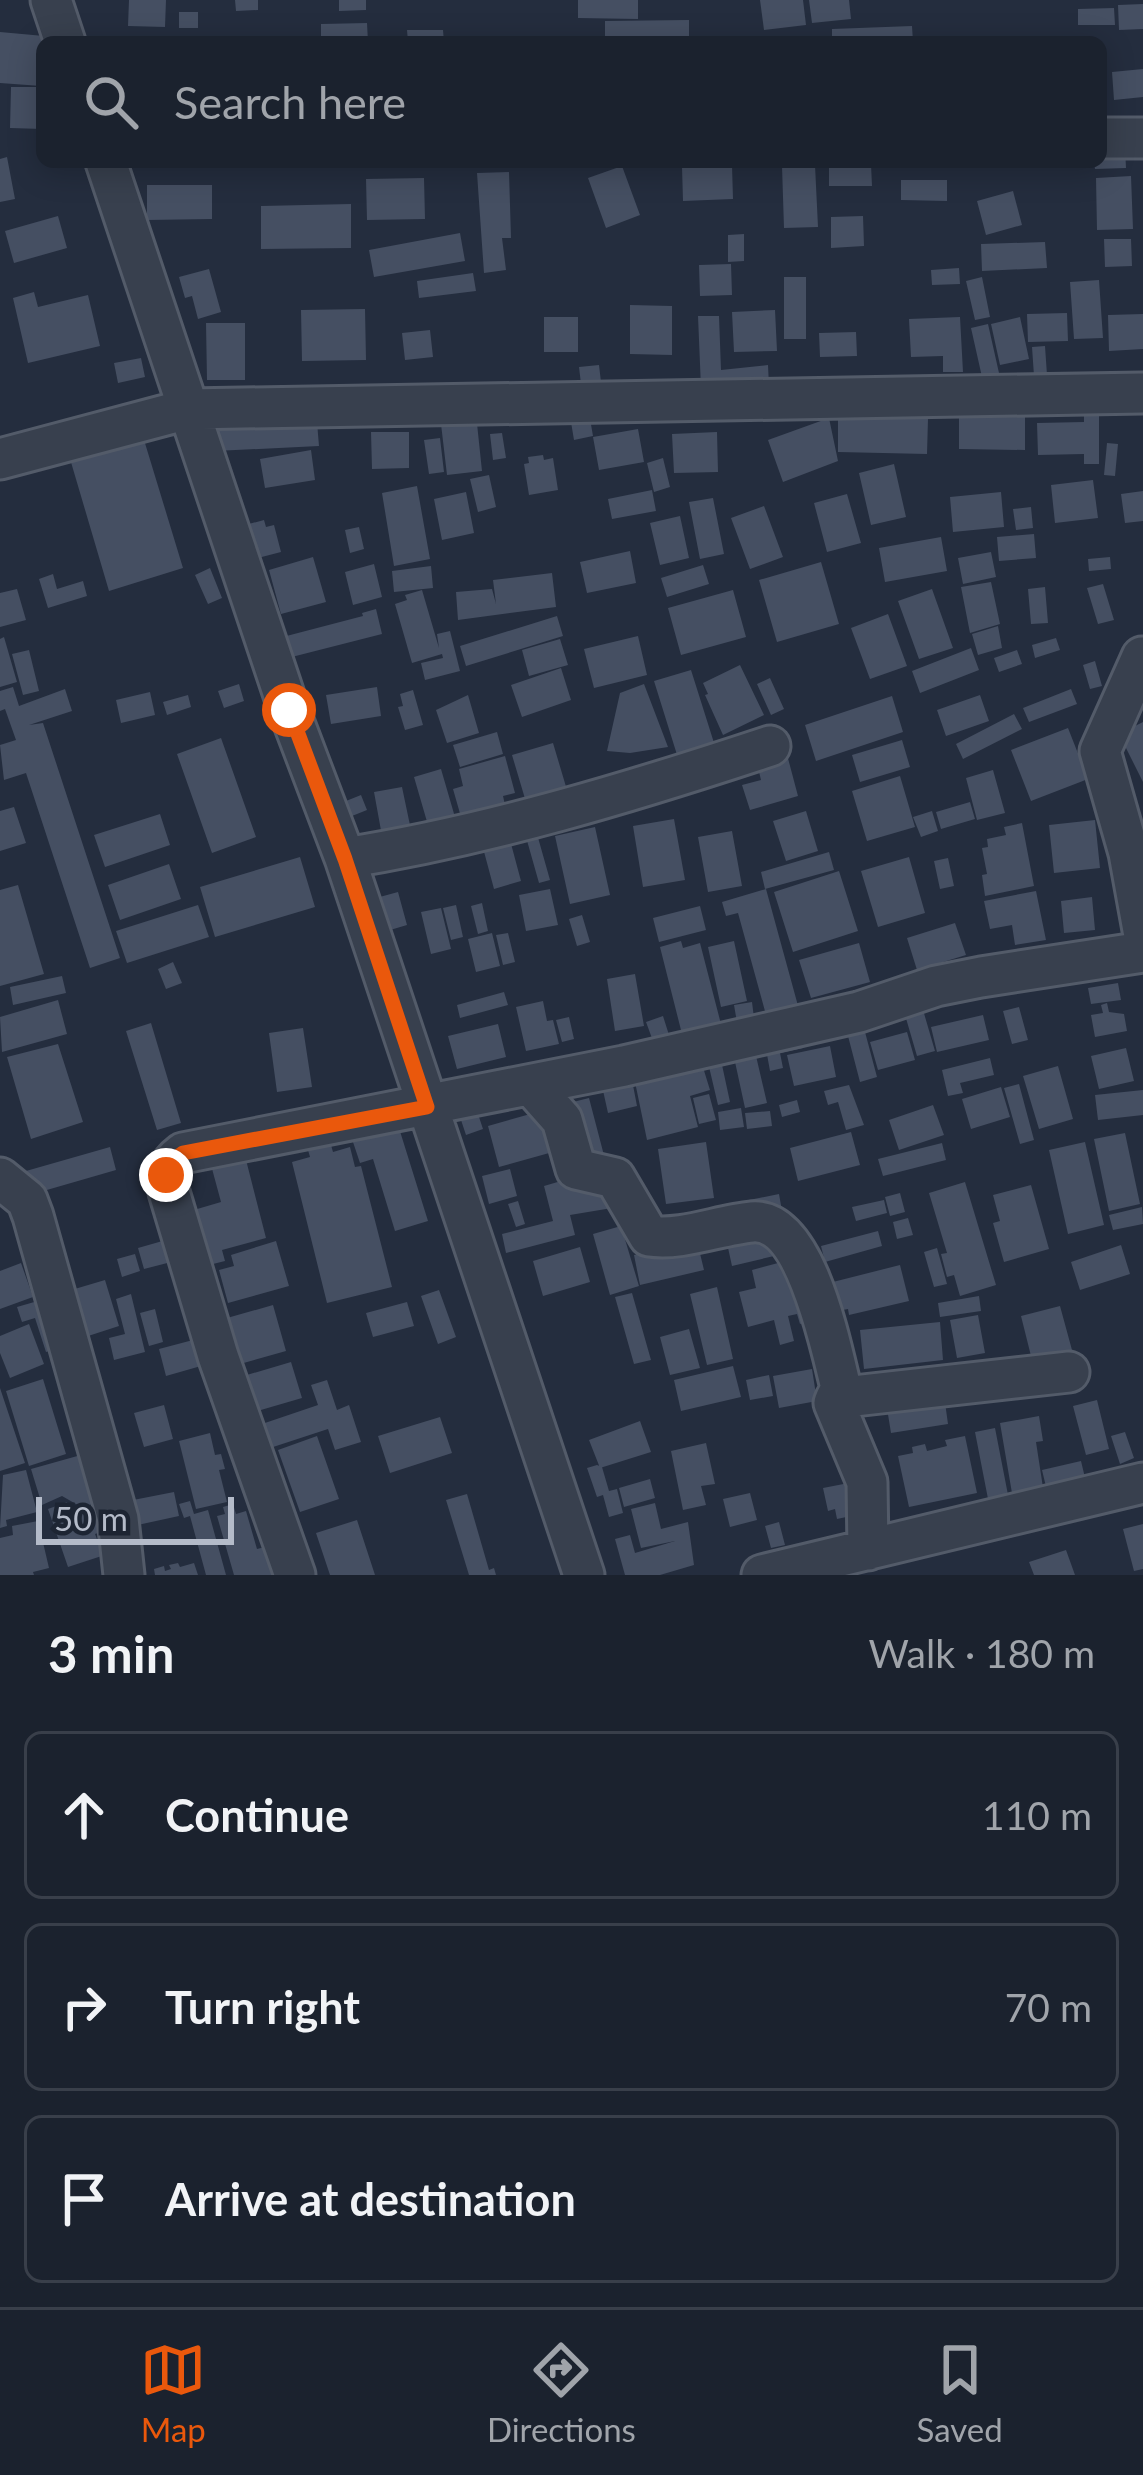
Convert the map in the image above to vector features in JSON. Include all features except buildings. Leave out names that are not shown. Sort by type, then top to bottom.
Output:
[{"type":"street","points":[[51,0],[63,36]]},
{"type":"street","points":[[1107,138],[1143,138]]},
{"type":"street","points":[[108,168],[584,1575]]},
{"type":"street","points":[[0,459],[188,409],[1143,393]]},
{"type":"street","points":[[1142,657],[1100,751],[1129,853],[1143,930]]},
{"type":"street","points":[[345,859],[425,845],[624,794],[770,746]]},
{"type":"street","points":[[295,1575],[218,1356],[166,1175],[171,1162],[183,1153],[531,1085],[859,1012],[936,986],[1143,952]]},
{"type":"street","points":[[531,1085],[562,1120],[576,1169],[615,1178],[649,1236],[755,1222],[773,1225],[805,1261],[843,1396]]},
{"type":"street","points":[[0,1178],[27,1200],[33,1216],[118,1519],[124,1575]]},
{"type":"street","points":[[868,1550],[867,1482],[834,1402],[843,1396],[1070,1372]]},
{"type":"street","points":[[763,1575],[1143,1483]]},
{"type":"route","points":[[166,1175],[171,1162],[183,1153],[427,1107],[345,859],[289,710]]}]
